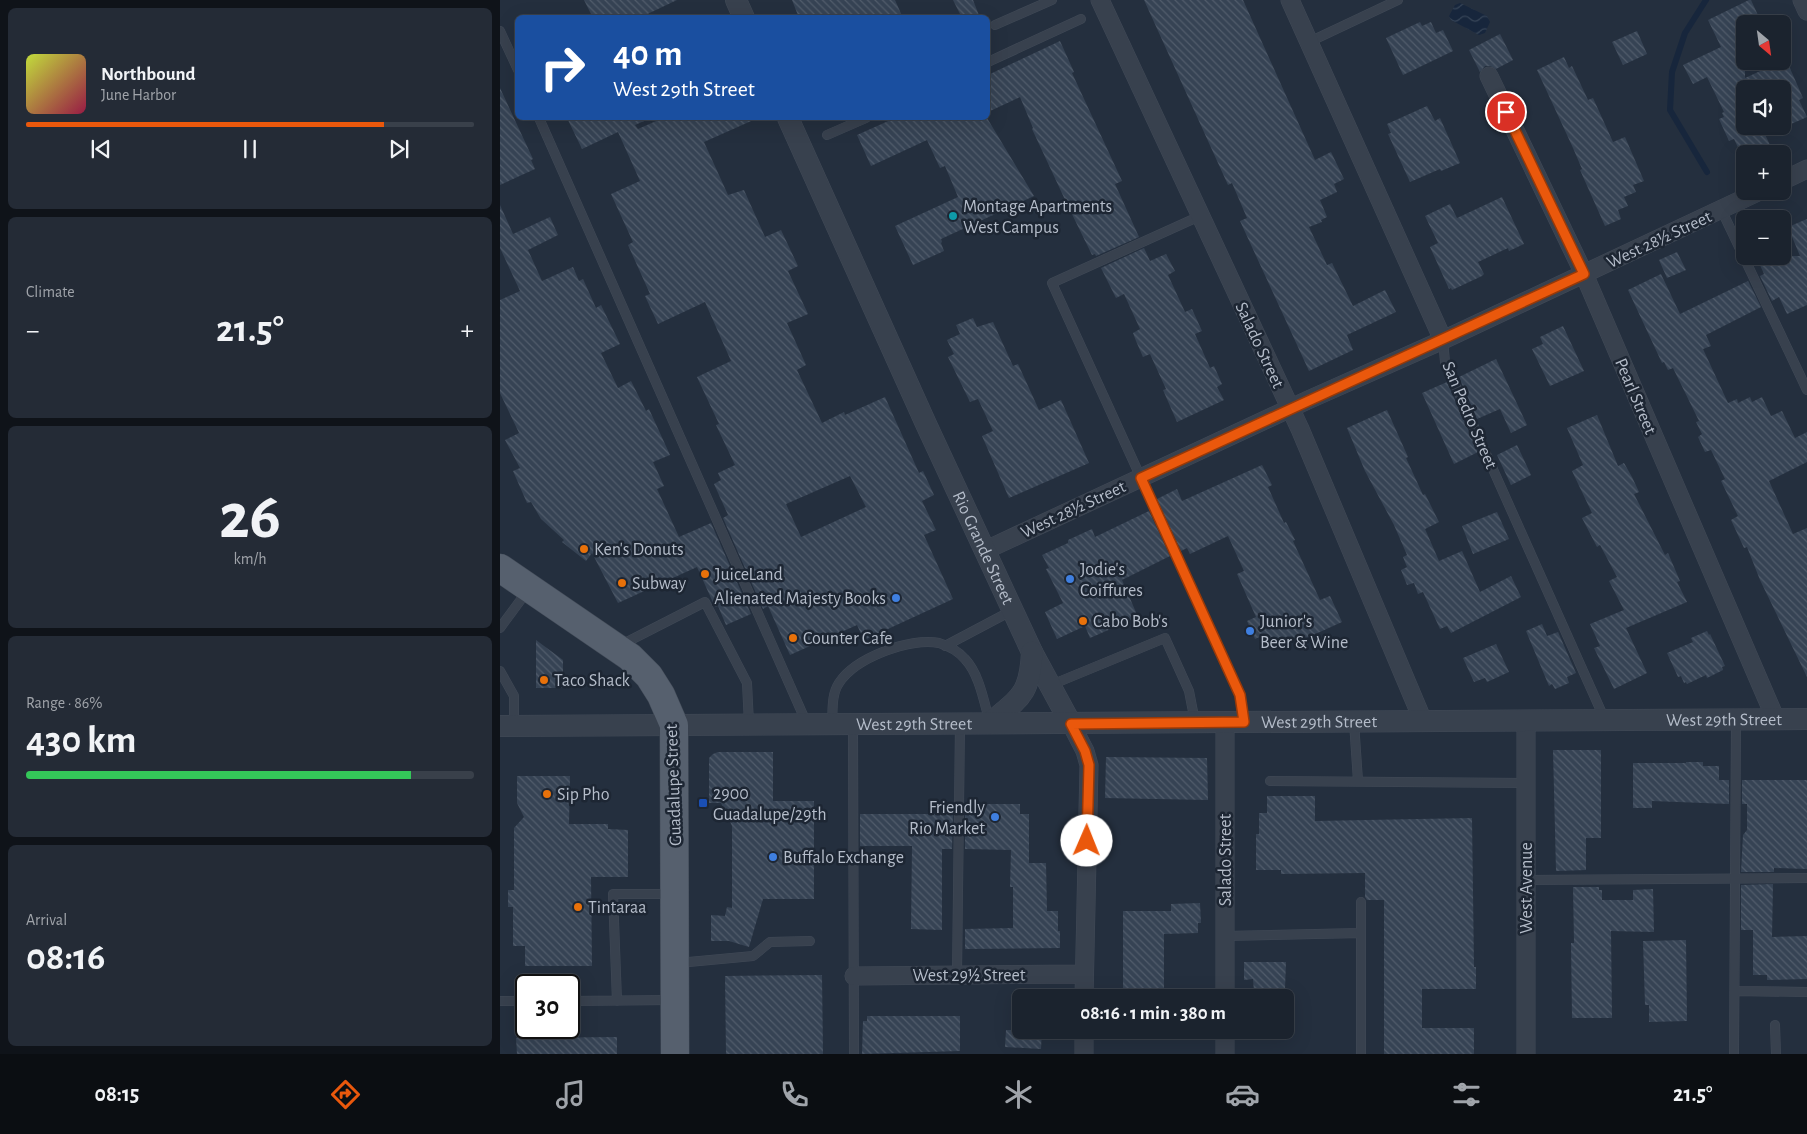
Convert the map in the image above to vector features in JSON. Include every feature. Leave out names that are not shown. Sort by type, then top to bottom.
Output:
[{"type":"main road","name":"Guadalupe Street","points":[[500,568],[630,657],[648,676],[661,695],[674,725],[675,1054]]},
{"type":"street","points":[[736,0],[743,15]]},
{"type":"street","name":"Salado Street","points":[[1100,0],[1290,409],[1423,721]]},
{"type":"street","name":"San Pedro Street","points":[[1290,0],[1443,340]]},
{"type":"street","points":[[1802,0],[1807,11]]},
{"type":"street","name":"Pearl Street","points":[[1489,76],[1584,274],[1776,720]]},
{"type":"street","name":"Rio Grande Street","points":[[789,120],[926,424],[1032,652],[1085,751],[1089,765],[1084,989]]},
{"type":"street","points":[[1791,177],[1807,169]]},
{"type":"street","name":"West 28½ Street","points":[[986,550],[1443,340],[1741,200]]},
{"type":"street","points":[[990,723],[1016,701],[1026,688],[1031,674],[1032,652]]},
{"type":"street","name":"West 29th Street","points":[[507,726],[1807,719]]},
{"type":"street","name":"West Avenue","points":[[1526,721],[1526,1054]]},
{"type":"street","name":"Salado Street","points":[[1225,989],[1225,936],[1234,722]]},
{"type":"street","name":"West 29½ Street","points":[[854,976],[1084,974]]},
{"type":"street","points":[[1084,1039],[1084,1054]]},
{"type":"street","points":[[1225,1039],[1225,1054]]},
{"type":"lane","points":[[995,25],[1052,0]]},
{"type":"lane","points":[[1309,42],[1398,0]]},
{"type":"lane","points":[[990,61],[1081,19]]},
{"type":"lane","points":[[500,31],[515,64]]},
{"type":"lane","points":[[539,120],[808,724]]},
{"type":"lane","points":[[828,135],[862,120]]},
{"type":"lane","points":[[1722,209],[1807,390]]},
{"type":"lane","points":[[1200,216],[1052,283],[1240,695],[1234,722]]},
{"type":"lane","name":"San Pedro Street","points":[[1443,340],[1446,362],[1604,720]]},
{"type":"lane","points":[[500,628],[529,588]]},
{"type":"lane","points":[[616,647],[705,602],[747,683],[749,724]]},
{"type":"lane","points":[[945,646],[1013,610]]},
{"type":"lane","points":[[1050,685],[1165,638],[1189,692],[1195,722]]},
{"type":"lane","points":[[832,724],[834,694],[839,683],[859,664],[871,656],[898,647],[925,643],[939,643],[945,646],[960,654],[971,666],[990,723]]},
{"type":"lane","points":[[500,671],[514,696],[507,726]]},
{"type":"lane","points":[[1734,1054],[1736,720]]},
{"type":"lane","points":[[1354,722],[1358,782]]},
{"type":"lane","points":[[853,724],[854,1054]]},
{"type":"lane","points":[[957,975],[960,724]]},
{"type":"lane","points":[[1270,781],[1525,783]]},
{"type":"lane","points":[[1526,880],[1807,878]]},
{"type":"lane","points":[[617,1001],[613,894],[675,894]]},
{"type":"lane","points":[[1361,902],[1361,1054]]},
{"type":"lane","points":[[1225,936],[1361,933]]},
{"type":"lane","points":[[675,964],[753,956],[770,942],[810,941]]},
{"type":"lane","points":[[1735,991],[1807,992]]},
{"type":"lane","points":[[580,1001],[675,1000]]},
{"type":"lane","points":[[500,1001],[515,1001]]},
{"type":"lane","points":[[1775,1025],[1776,1054]]},
{"type":"water","points":[[1460,3],[1487,16],[1490,22],[1485,33],[1479,35],[1451,20],[1449,16],[1455,5]]},
{"type":"building","points":[[584,0],[677,0],[645,15],[592,15]]},
{"type":"building","points":[[792,0],[895,0],[902,15],[798,15]]},
{"type":"building","points":[[953,0],[973,0],[979,15],[960,15]]},
{"type":"building","points":[[1144,0],[1243,0],[1315,160],[1331,152],[1344,179],[1334,184],[1337,192],[1320,200],[1327,217],[1321,220],[1322,222],[1309,227],[1327,265],[1332,263],[1353,306],[1385,290],[1396,312],[1347,335],[1353,350],[1309,371],[1240,221],[1247,218],[1232,183],[1228,185]]},
{"type":"building","points":[[1751,0],[1758,15],[1736,15],[1736,70],[1745,70],[1745,78],[1762,70],[1791,70],[1803,98],[1799,100],[1807,117],[1791,124],[1791,80],[1736,80],[1736,135],[1765,135],[1770,145],[1737,145],[1734,139],[1729,141],[1719,119],[1724,117],[1722,113],[1724,112],[1707,77],[1693,84],[1683,65],[1721,47],[1708,20]]},
{"type":"building","points":[[1420,22],[1422,26],[1431,22],[1436,33],[1443,30],[1453,51],[1403,75],[1386,38]]},
{"type":"building","points":[[1637,31],[1647,54],[1623,65],[1612,42]]},
{"type":"building","points":[[1500,34],[1513,60],[1496,69],[1485,66],[1480,72],[1469,50]]},
{"type":"building","points":[[1060,41],[1074,72],[1072,73],[1122,181],[1115,184],[1139,237],[1096,256],[1095,254],[1092,255],[1032,129],[1020,97],[990,111],[990,74]]},
{"type":"building","points":[[1564,57],[1569,68],[1572,66],[1588,100],[1593,98],[1613,142],[1625,137],[1644,181],[1633,185],[1636,192],[1624,197],[1628,206],[1618,210],[1621,219],[1605,226],[1580,170],[1582,169],[1573,148],[1537,70]]},
{"type":"building","points":[[500,88],[533,159],[531,160],[535,169],[500,185]]},
{"type":"building","points":[[1427,106],[1435,121],[1440,118],[1460,163],[1410,182],[1388,134],[1391,133],[1387,124]]},
{"type":"building","points":[[568,120],[646,120],[635,125],[638,129],[658,120],[754,120],[704,142],[728,195],[744,190],[765,237],[781,230],[798,266],[788,271],[808,314],[787,323],[806,365],[797,370],[822,423],[844,412],[845,415],[885,397],[919,473],[923,471],[934,495],[922,501],[936,530],[924,535],[953,599],[864,640],[857,625],[790,655],[768,606],[763,609],[723,518],[728,515],[714,484],[721,480],[718,473],[735,465],[716,425],[719,424],[697,377],[731,361],[705,302],[658,324],[645,296],[650,294],[628,245],[633,242],[611,194],[640,181],[618,132],[582,149]],"holes":[[[850,476],[866,507],[801,537],[786,504]]]},
{"type":"building","points":[[891,120],[988,120],[1034,196],[941,239],[944,251],[913,265],[895,226],[958,197],[945,166],[940,168],[927,140],[871,166],[857,135]]},
{"type":"building","points":[[1502,197],[1524,244],[1509,251],[1508,248],[1478,262],[1484,274],[1482,276],[1452,290],[1451,288],[1449,289],[1430,247],[1438,243],[1425,216],[1450,204],[1457,218]]},
{"type":"building","points":[[500,205],[513,234],[550,217],[558,235],[528,250],[542,281],[573,267],[579,281],[583,279],[596,308],[601,305],[620,344],[601,353],[618,388],[631,381],[646,411],[649,409],[670,455],[653,462],[664,486],[657,489],[679,537],[711,523],[751,614],[726,625],[718,606],[715,607],[697,567],[618,603],[592,553],[586,561],[562,542],[564,540],[541,519],[531,502],[527,503],[513,471],[520,468],[505,440],[519,433],[500,393],[500,300],[520,291],[500,248]]},
{"type":"building","points":[[1807,219],[1807,305],[1787,314],[1779,297],[1772,301],[1760,276],[1764,274],[1760,265],[1791,265],[1791,256],[1800,256],[1791,234],[1791,226]]},
{"type":"building","points":[[1144,248],[1150,261],[1166,254],[1175,271],[1168,275],[1185,312],[1192,309],[1202,331],[1195,334],[1210,368],[1214,366],[1222,384],[1217,387],[1224,400],[1177,422],[1163,390],[1166,389],[1150,354],[1143,357],[1136,341],[1133,333],[1140,329],[1124,294],[1116,298],[1101,268]]},
{"type":"building","points":[[1677,252],[1686,270],[1667,278],[1659,260]]},
{"type":"building","points":[[1661,274],[1680,314],[1748,281],[1761,307],[1706,335],[1711,346],[1703,349],[1728,403],[1737,399],[1738,403],[1750,397],[1752,402],[1762,397],[1771,416],[1782,411],[1795,438],[1807,432],[1807,462],[1769,481],[1793,534],[1807,528],[1807,677],[1760,580],[1747,547],[1744,548],[1731,520],[1738,516],[1721,481],[1725,479],[1711,450],[1705,452],[1698,437],[1702,434],[1696,422],[1699,421],[1673,368],[1668,370],[1664,362],[1662,363],[1628,290]]},
{"type":"building","points":[[973,318],[977,327],[993,322],[1013,366],[1018,364],[1039,410],[1061,400],[1089,463],[1009,498],[982,436],[993,431],[978,399],[970,402],[948,357],[954,354],[947,340],[960,334],[956,325]]},
{"type":"building","points":[[1563,326],[1584,371],[1550,386],[1532,349],[1543,344],[1540,337]]},
{"type":"building","points":[[1496,359],[1527,425],[1511,433],[1500,409],[1477,419],[1459,377]]},
{"type":"building","points":[[1447,382],[1478,452],[1454,464],[1422,393]]},
{"type":"building","points":[[1387,410],[1423,495],[1425,494],[1439,522],[1425,529],[1439,561],[1462,551],[1480,592],[1511,576],[1521,597],[1451,633],[1447,626],[1440,629],[1423,592],[1418,594],[1414,583],[1407,585],[1401,570],[1407,567],[1403,557],[1407,555],[1394,525],[1365,471],[1347,428]]},
{"type":"building","points":[[1597,415],[1618,466],[1624,463],[1632,477],[1639,492],[1634,494],[1665,555],[1668,553],[1680,581],[1677,582],[1687,602],[1626,628],[1647,673],[1614,689],[1594,648],[1600,646],[1590,624],[1624,610],[1609,581],[1617,577],[1600,545],[1597,547],[1582,518],[1592,513],[1572,471],[1583,465],[1567,428]]},
{"type":"building","points":[[1517,445],[1531,475],[1511,485],[1497,455]]},
{"type":"building","points":[[1262,465],[1272,485],[1268,487],[1284,523],[1286,522],[1295,540],[1293,541],[1320,600],[1330,596],[1342,622],[1300,641],[1298,637],[1271,650],[1264,635],[1255,639],[1247,621],[1256,617],[1237,574],[1244,571],[1228,536],[1190,554],[1187,548],[1181,551],[1157,499],[1177,489],[1182,501]]},
{"type":"building","points":[[1149,511],[1170,556],[1122,580],[1138,617],[1090,638],[1085,626],[1057,639],[1045,612],[1063,603],[1046,569],[1049,568],[1042,555],[1092,529],[1095,537]]},
{"type":"building","points":[[1497,512],[1509,539],[1473,554],[1462,526]]},
{"type":"building","points":[[1542,624],[1547,636],[1558,632],[1576,673],[1567,677],[1569,683],[1555,689],[1552,684],[1549,686],[1526,631]]},
{"type":"building","points":[[1707,631],[1725,666],[1722,667],[1723,670],[1707,678],[1706,675],[1687,684],[1686,682],[1684,683],[1681,676],[1678,677],[1667,653],[1693,642],[1691,638]]},
{"type":"building","points":[[536,640],[563,660],[563,688],[536,688]]},
{"type":"building","points":[[1496,644],[1509,672],[1487,682],[1485,678],[1474,682],[1463,658]]},
{"type":"building","points":[[1553,750],[1601,750],[1601,838],[1586,838],[1586,870],[1556,871]]},
{"type":"building","name":"Buffalo Exchange","points":[[718,752],[773,752],[773,801],[814,801],[814,899],[763,899],[749,947],[729,941],[711,941],[711,915],[725,916],[727,907],[732,908],[732,826],[721,803],[709,803],[709,758]]},
{"type":"building","points":[[1106,757],[1207,758],[1208,800],[1105,798]]},
{"type":"building","points":[[1703,762],[1703,766],[1719,766],[1719,780],[1729,780],[1729,804],[1652,801],[1652,808],[1633,808],[1633,763]]},
{"type":"building","points":[[517,776],[570,776],[569,824],[608,824],[608,829],[628,830],[628,877],[591,877],[592,966],[525,966],[525,946],[513,946],[513,907],[508,907],[508,890],[514,890],[514,828],[524,817],[517,803]]},
{"type":"building","points":[[1742,780],[1807,780],[1807,869],[1774,868],[1774,872],[1741,872],[1743,835],[1747,830],[1747,804],[1742,804]]},
{"type":"building","points":[[1267,796],[1315,796],[1315,821],[1472,818],[1476,989],[1422,989],[1422,1028],[1474,1028],[1474,1054],[1384,1054],[1384,900],[1367,900],[1365,897],[1365,873],[1281,874],[1281,870],[1256,870],[1256,834],[1259,834],[1259,813],[1267,813]]},
{"type":"building","points":[[965,804],[1020,804],[1020,814],[1029,814],[1029,863],[1046,863],[1047,911],[1058,911],[1060,948],[965,949],[965,929],[1013,928],[1013,887],[1010,887],[1011,850],[965,849]]},
{"type":"building","points":[[860,814],[953,814],[952,849],[942,849],[942,930],[911,929],[912,846],[860,846]]},
{"type":"building","points":[[1773,884],[1772,937],[1807,936],[1807,979],[1767,980],[1767,975],[1753,975],[1753,930],[1741,930],[1741,885]]},
{"type":"building","points":[[1573,887],[1599,887],[1599,890],[1602,890],[1602,900],[1633,900],[1633,890],[1653,889],[1654,932],[1611,931],[1612,1018],[1572,1018],[1571,943],[1574,943]]},
{"type":"building","points":[[1200,903],[1201,923],[1198,923],[1198,933],[1164,934],[1164,989],[1123,989],[1123,911],[1171,911],[1171,904]]},
{"type":"building","points":[[1686,940],[1687,1021],[1649,1022],[1649,1005],[1645,1005],[1643,941]]},
{"type":"building","points":[[1244,962],[1286,962],[1285,989],[1254,989],[1253,979],[1244,980]]},
{"type":"building","points":[[822,975],[823,1054],[726,1054],[725,976]]},
{"type":"building","points":[[867,1016],[960,1016],[960,1051],[862,1054],[863,1021],[867,1021]]},
{"type":"building","points":[[1006,1030],[1012,1030],[1012,1039],[1042,1039],[1041,1049],[1005,1047]]},
{"type":"building","points":[[580,1037],[617,1037],[617,1054],[517,1054],[516,1039],[580,1039]]},
{"type":"waterway","points":[[1706,0],[1685,33],[1672,72],[1670,110],[1707,172]]},
{"type":"place","name":"Montage Apartments West Campus","points":[[953,216]]},
{"type":"place","name":"Ken's Donuts","points":[[584,549]]},
{"type":"place","name":"JuiceLand","points":[[705,574]]},
{"type":"place","name":"Jodie's Coiffures","points":[[1070,579]]},
{"type":"place","name":"Subway","points":[[622,583]]},
{"type":"place","name":"Alienated Majesty Books","points":[[896,598]]},
{"type":"place","name":"Cabo Bob's","points":[[1083,621]]},
{"type":"place","name":"Junior's Beer & Wine","points":[[1250,631]]},
{"type":"place","name":"Counter Cafe","points":[[793,638]]},
{"type":"place","name":"Taco Shack","points":[[544,680]]},
{"type":"place","name":"Sip Pho","points":[[547,794]]},
{"type":"place","name":"2900 Guadalupe/29th","points":[[703,803]]},
{"type":"place","name":"Friendly Rio Market","points":[[995,817]]},
{"type":"place","name":"Buffalo Exchange","points":[[773,857]]},
{"type":"place","name":"Tintaraa","points":[[578,907]]},
{"type":"route","points":[[1087,841],[1089,765],[1085,751],[1071,724],[1244,722],[1240,695],[1141,478],[1584,274],[1506,112]]}]
